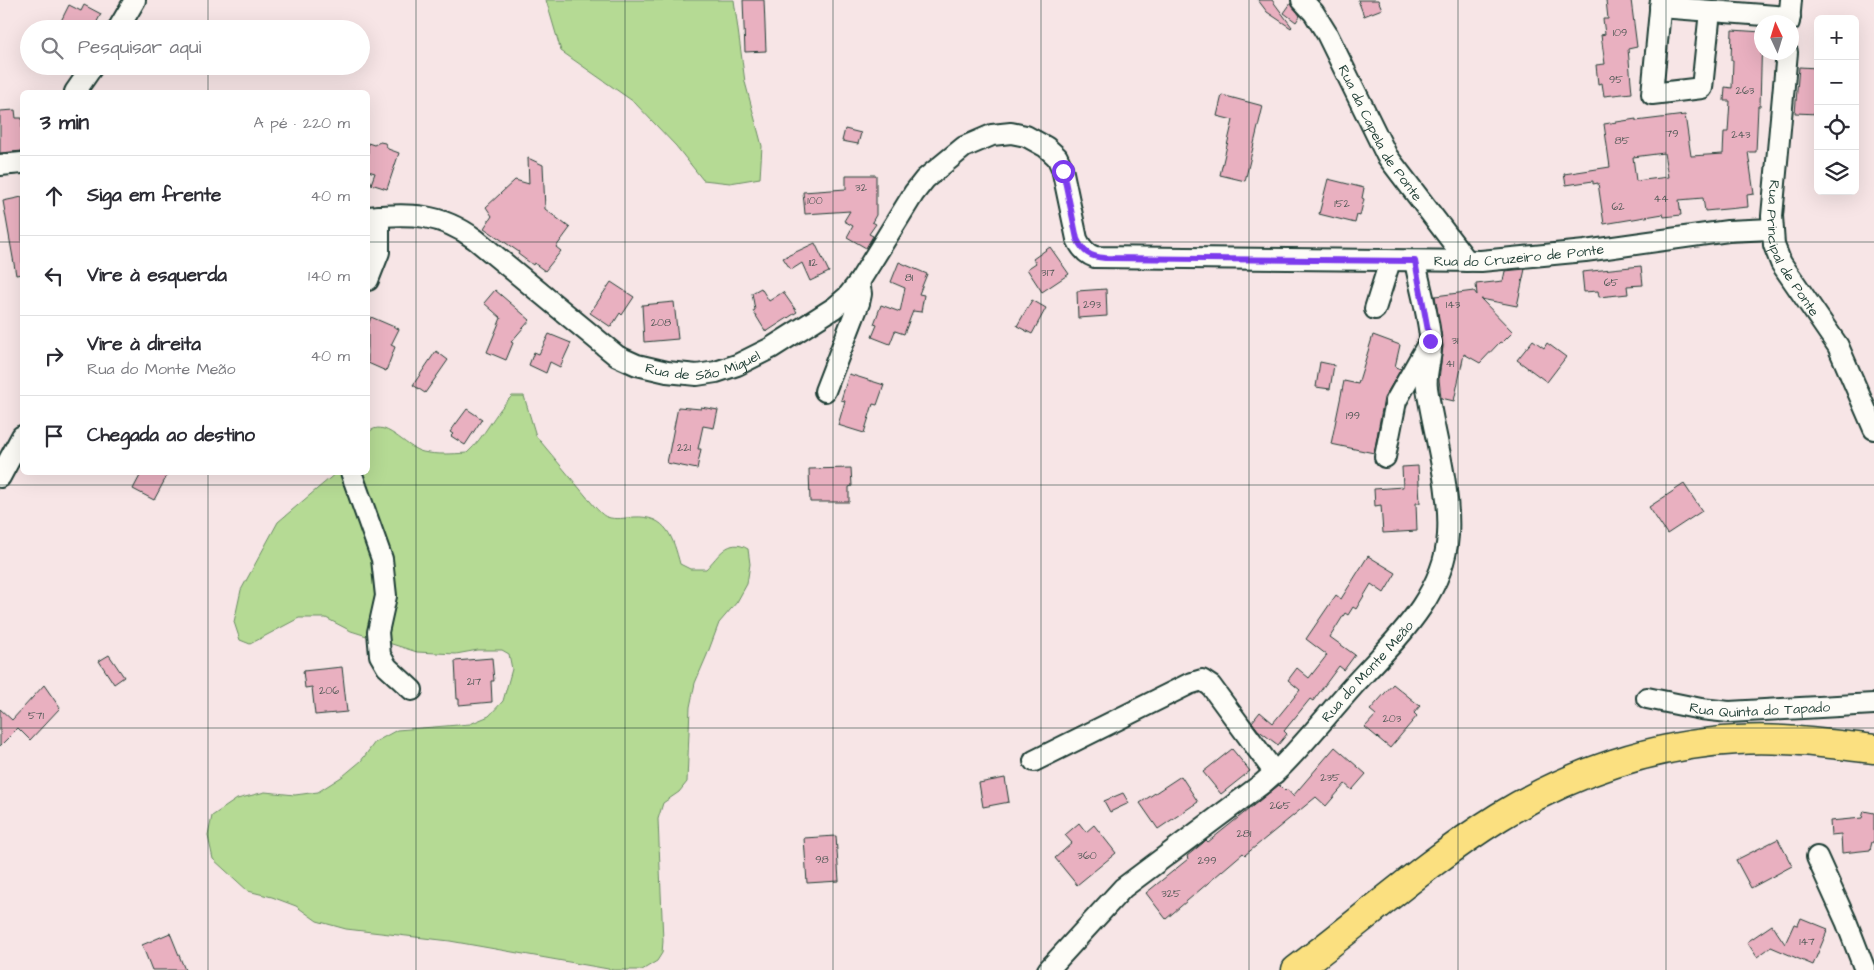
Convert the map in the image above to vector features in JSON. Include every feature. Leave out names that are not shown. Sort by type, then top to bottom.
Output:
[{"type":"highway","points":[[1296,970],[1484,827],[1539,795],[1597,770],[1668,749],[1738,740],[1779,740],[1874,749]]},
{"type":"highway","points":[[1319,970],[1479,847],[1544,809],[1596,786],[1686,760],[1732,754],[1797,754],[1874,763]]},
{"type":"street","points":[[123,20],[135,0]]},
{"type":"street","name":"Rua da Capela de Ponte","points":[[1308,3],[1327,34],[1384,151],[1467,262]]},
{"type":"street","points":[[1710,11],[1702,88],[1652,94],[1661,4],[1710,11],[1790,13]]},
{"type":"street","name":"Rua Principal de Ponte","points":[[1786,60],[1772,229],[1774,245],[1779,259],[1838,346],[1874,429]]},
{"type":"street","points":[[76,90],[86,75]]},
{"type":"street","name":"Rua de São Miguel","points":[[373,217],[418,216],[454,225],[475,239],[617,356],[637,365],[677,374],[697,375],[716,372],[754,358],[839,304],[852,292],[859,282],[914,193],[925,179],[964,147],[992,135],[1015,133],[1042,144]]},
{"type":"street","name":"Rua do Cruzeiro de Ponte","points":[[1042,144],[1060,162],[1077,239],[1083,250],[1091,256],[1105,258],[1467,262],[1568,254],[1723,231],[1772,229]]},
{"type":"street","points":[[0,165],[20,163]]},
{"type":"street","points":[[370,275],[380,252],[373,217]]},
{"type":"street","points":[[1423,261],[1439,245],[1441,227]]},
{"type":"street","points":[[1374,309],[1390,261]]},
{"type":"street","name":"Rua do Monte Meão","points":[[1048,970],[1108,902],[1127,884],[1275,773],[1413,618],[1428,595],[1440,572],[1447,541],[1448,509],[1426,382],[1430,341],[1423,261]]},
{"type":"street","points":[[825,391],[859,303],[861,291],[859,282]]},
{"type":"street","points":[[1385,457],[1393,411],[1398,397],[1430,341]]},
{"type":"street","points":[[0,477],[20,440]]},
{"type":"street","points":[[352,475],[382,559],[386,596],[378,632],[380,655],[387,667],[412,690]]},
{"type":"street","points":[[1034,761],[1189,684],[1202,680],[1211,686],[1275,773]]},
{"type":"street","name":"Rua Quinta do Tapado","points":[[1647,698],[1701,709],[1729,712],[1874,704]]},
{"type":"street","points":[[1817,857],[1866,970]]},
{"type":"street","points":[[1866,970],[1874,958]]},
{"type":"green space","points":[[546,0],[734,0],[745,82],[762,146],[760,178],[730,183],[703,180],[676,146],[634,102],[561,51]]},
{"type":"green space","points":[[512,396],[524,396],[536,436],[595,507],[610,518],[645,517],[661,524],[671,537],[680,564],[690,569],[706,569],[729,547],[735,545],[748,549],[750,564],[747,584],[737,602],[719,623],[695,683],[690,707],[687,782],[679,792],[663,803],[658,819],[662,953],[657,961],[642,970],[614,970],[450,941],[346,929],[317,921],[296,906],[248,891],[213,859],[208,836],[212,816],[237,799],[265,792],[295,795],[318,792],[343,776],[361,761],[375,742],[397,730],[470,724],[489,716],[503,701],[512,669],[509,654],[502,650],[478,650],[456,654],[417,652],[351,631],[326,618],[299,618],[250,644],[240,640],[234,622],[241,590],[278,522],[334,475],[370,475],[370,432],[381,428],[388,430],[409,445],[423,452],[439,454],[467,453]]},
{"type":"building","points":[[743,0],[764,0],[766,51],[745,52]]},
{"type":"building","points":[[1258,0],[1272,0],[1292,27],[1267,12]]},
{"type":"building","points":[[1358,0],[1378,0],[1382,9],[1364,16]]},
{"type":"building","points":[[1606,0],[1631,0],[1637,47],[1628,49],[1632,93],[1604,96],[1602,83],[1598,84],[1596,65],[1605,64],[1601,35],[1605,34],[1603,19],[1608,19]]},
{"type":"building","points":[[1291,3],[1300,16],[1296,22],[1284,13]]},
{"type":"building","points":[[69,5],[81,11],[84,5],[101,14],[98,20],[62,20]]},
{"type":"building","points":[[1732,30],[1754,31],[1754,60],[1761,60],[1760,106],[1758,106],[1756,152],[1748,152],[1754,194],[1747,195],[1748,207],[1705,211],[1703,198],[1679,200],[1681,215],[1664,217],[1663,214],[1604,224],[1598,183],[1593,184],[1593,181],[1566,185],[1564,174],[1610,167],[1604,124],[1636,119],[1636,121],[1685,115],[1691,156],[1723,154],[1724,132],[1728,132],[1730,101],[1724,101],[1725,87],[1732,88],[1733,60],[1731,60]],"holes":[[[1664,153],[1668,177],[1636,181],[1633,157]]]},
{"type":"building","points":[[1799,67],[1814,68],[1814,114],[1795,113]]},
{"type":"building","points":[[1222,95],[1263,106],[1245,181],[1220,175],[1233,120],[1217,116]]},
{"type":"building","points":[[15,110],[16,118],[20,118],[20,151],[0,153],[0,111]]},
{"type":"building","points":[[845,129],[861,133],[858,144],[842,141]]},
{"type":"building","points":[[380,142],[385,143],[388,149],[399,153],[387,189],[371,184],[375,173],[370,172],[370,144],[374,145]]},
{"type":"building","points":[[528,158],[543,165],[545,209],[570,228],[556,247],[561,251],[545,271],[534,263],[533,265],[518,254],[519,252],[484,228],[492,216],[486,207],[515,180],[529,184]]},
{"type":"building","points":[[846,175],[876,175],[876,215],[872,222],[876,224],[869,234],[873,236],[866,248],[847,237],[853,226],[844,221],[850,211],[805,214],[803,192],[846,189]]},
{"type":"building","points":[[1328,179],[1364,188],[1362,198],[1364,199],[1360,216],[1357,215],[1355,223],[1319,214]]},
{"type":"building","points":[[20,197],[20,274],[16,275],[3,201]]},
{"type":"building","points":[[815,243],[829,272],[810,281],[802,263],[791,270],[783,258]]},
{"type":"building","points":[[1050,247],[1069,274],[1042,292],[1027,269],[1036,263],[1033,259]]},
{"type":"building","points":[[899,262],[927,274],[919,294],[924,295],[921,312],[913,311],[904,334],[895,331],[890,344],[872,337],[877,325],[874,324],[881,305],[900,312],[905,288],[891,282]]},
{"type":"building","points":[[1641,266],[1643,285],[1627,286],[1628,294],[1599,297],[1598,291],[1584,292],[1582,272]]},
{"type":"building","points":[[1525,269],[1517,306],[1481,299],[1513,332],[1502,343],[1500,342],[1480,363],[1464,354],[1454,401],[1441,398],[1439,379],[1443,346],[1435,296],[1474,291],[1477,295],[1476,284],[1503,281],[1505,271]]},
{"type":"building","points":[[611,282],[634,297],[611,327],[590,313]]},
{"type":"building","points":[[761,288],[769,301],[783,292],[797,312],[766,332],[753,311],[755,310],[752,293]]},
{"type":"building","points":[[1106,289],[1107,316],[1078,318],[1077,291]]},
{"type":"building","points":[[495,290],[530,320],[511,342],[513,343],[506,360],[487,352],[501,318],[484,303]]},
{"type":"building","points":[[1032,300],[1046,308],[1032,334],[1017,326]]},
{"type":"building","points":[[674,302],[678,339],[644,342],[642,305]]},
{"type":"building","points":[[371,317],[399,329],[391,345],[395,347],[386,371],[370,364]]},
{"type":"building","points":[[549,334],[571,343],[560,367],[550,362],[546,373],[529,365],[534,352],[539,354]]},
{"type":"building","points":[[1373,335],[1400,345],[1395,367],[1401,369],[1384,398],[1374,453],[1331,444],[1344,381],[1358,384]]},
{"type":"building","points":[[1533,340],[1544,348],[1547,343],[1566,357],[1547,382],[1517,360]]},
{"type":"building","points":[[436,351],[448,360],[425,393],[413,385]]},
{"type":"building","points":[[1320,362],[1334,365],[1330,389],[1316,387]]},
{"type":"building","points":[[849,374],[884,385],[877,405],[873,404],[864,433],[838,425],[845,401],[841,400]]},
{"type":"building","points":[[678,407],[701,409],[701,407],[718,410],[714,428],[703,426],[698,449],[701,449],[697,469],[667,463]]},
{"type":"building","points":[[467,409],[482,419],[465,445],[451,436],[453,434],[450,432]]},
{"type":"building","points":[[1418,466],[1420,503],[1416,503],[1417,531],[1383,533],[1381,505],[1375,506],[1374,489],[1403,487],[1402,467]]},
{"type":"building","points":[[851,468],[852,486],[849,487],[849,502],[810,502],[809,469]]},
{"type":"building","points":[[140,475],[167,475],[154,500],[133,489]]},
{"type":"building","points":[[1684,484],[1702,511],[1667,534],[1649,507]]},
{"type":"building","points":[[1368,556],[1396,573],[1384,593],[1371,584],[1356,609],[1353,607],[1348,615],[1345,613],[1330,637],[1355,655],[1344,670],[1339,666],[1313,701],[1310,699],[1284,731],[1287,734],[1278,745],[1258,730],[1252,722],[1260,712],[1273,723],[1300,690],[1288,680],[1297,668],[1309,678],[1327,655],[1306,639],[1336,595],[1341,599]]},
{"type":"building","points":[[109,655],[124,677],[114,684],[99,661]]},
{"type":"building","points":[[492,658],[494,681],[491,681],[492,702],[459,705],[455,661]]},
{"type":"building","points":[[342,667],[347,712],[315,715],[312,687],[305,688],[303,671]]},
{"type":"building","points":[[1393,684],[1420,706],[1414,713],[1417,716],[1390,748],[1365,727],[1376,715],[1370,710]]},
{"type":"building","points":[[44,685],[60,708],[30,740],[18,728],[0,746],[0,709],[12,720]]},
{"type":"building","points":[[1335,747],[1366,774],[1352,790],[1345,784],[1326,806],[1316,797],[1245,855],[1243,853],[1166,919],[1146,893],[1188,859],[1187,856],[1206,840],[1208,842],[1279,785],[1285,791],[1287,789],[1293,796]]},
{"type":"building","points":[[1232,749],[1250,771],[1221,794],[1203,772]]},
{"type":"building","points":[[1181,776],[1198,802],[1158,829],[1140,803]]},
{"type":"building","points":[[1005,778],[1009,802],[983,807],[979,783]]},
{"type":"building","points":[[1123,793],[1129,803],[1110,812],[1104,801]]},
{"type":"building","points":[[1864,811],[1874,813],[1874,842],[1872,842],[1870,850],[1842,853],[1841,834],[1831,835],[1830,821],[1862,818]]},
{"type":"building","points":[[1079,823],[1086,832],[1094,825],[1116,853],[1077,885],[1055,858],[1072,843],[1065,835]]},
{"type":"building","points":[[836,836],[839,881],[807,883],[804,838]]},
{"type":"building","points":[[1778,839],[1792,866],[1751,888],[1736,860]]},
{"type":"building","points":[[1801,918],[1828,929],[1813,965],[1771,947],[1757,957],[1747,942],[1772,925],[1785,944],[1794,924],[1798,925]]},
{"type":"building","points":[[170,933],[185,970],[152,970],[142,945]]},
{"type":"route","points":[[1063,171],[1077,239],[1083,250],[1091,256],[1105,258],[1415,261],[1430,341]]}]
